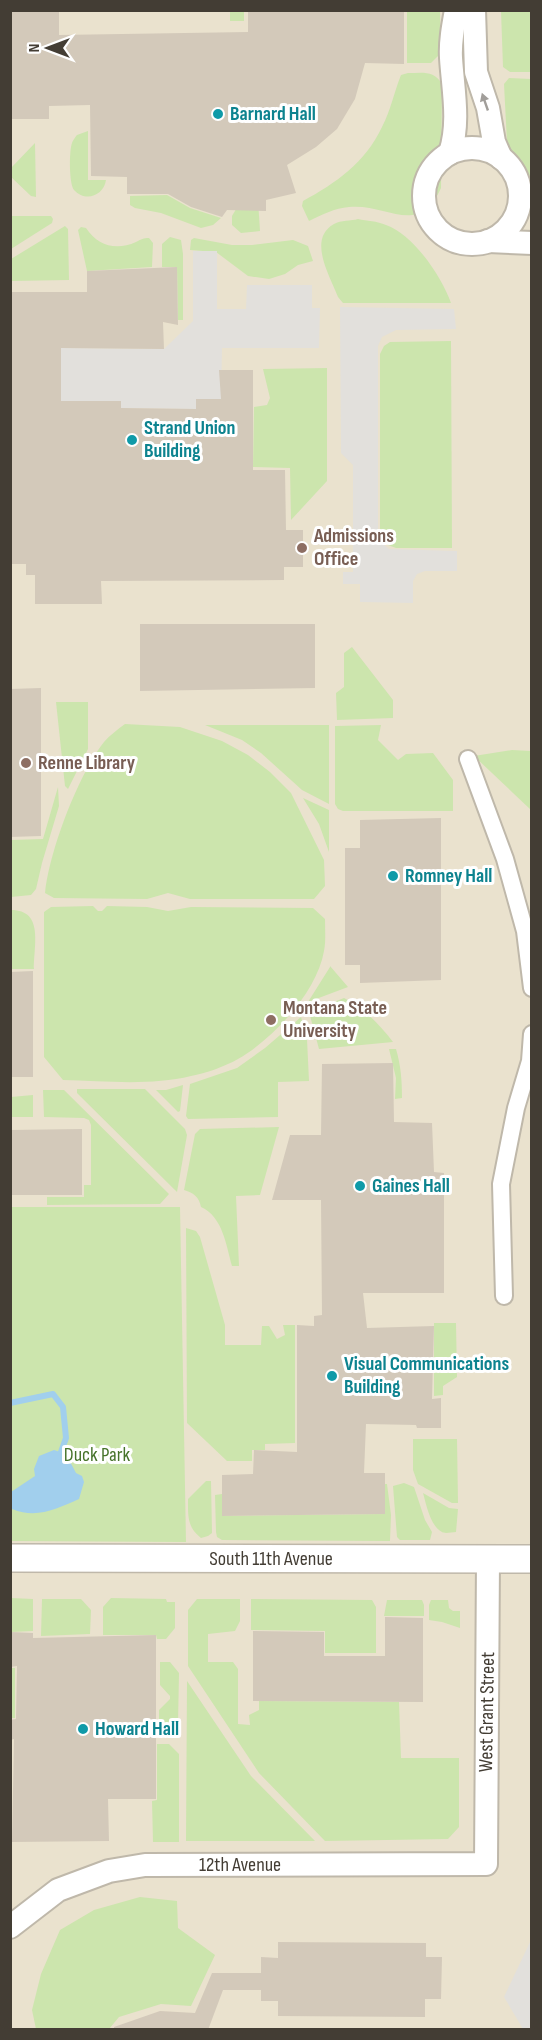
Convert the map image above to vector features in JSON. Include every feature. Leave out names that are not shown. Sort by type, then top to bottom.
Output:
[{"type":"street","points":[[450,153],[454,140],[455,112],[451,55],[456,10]]},
{"type":"street","points":[[474,10],[476,72],[488,108],[494,142],[501,158]]},
{"type":"street","points":[[488,241],[502,234],[513,222],[519,207],[520,191],[524,187],[506,162],[493,152],[477,147],[461,148],[450,153],[434,166],[426,180],[423,195],[425,211],[433,225],[444,236],[458,242],[531,243]]},
{"type":"street","points":[[468,759],[505,859],[525,931],[531,988]]},
{"type":"street","points":[[504,1296],[501,1184],[516,1108],[530,1061],[531,1034]]},
{"type":"street","name":"South 11th Avenue","points":[[10,1558],[531,1559]]},
{"type":"street","name":"West Grant Street","points":[[486,1864],[488,1559]]},
{"type":"street","name":"12th Avenue","points":[[10,1927],[58,1890],[109,1871],[145,1865],[486,1864]]},
{"type":"shaded area","name":"Montana State University","points":[[11,11],[531,11],[531,2029],[11,2029]]},
{"type":"shaded area","points":[[193,251],[217,251],[217,309],[246,309],[247,285],[312,285],[312,308],[320,308],[319,348],[222,348],[221,399],[196,399],[196,409],[121,408],[121,401],[61,401],[61,348],[164,349],[193,321]]},
{"type":"shaded area","points":[[340,307],[454,309],[456,329],[396,330],[382,337],[378,346],[378,536],[389,549],[457,551],[457,571],[425,571],[417,574],[413,581],[413,603],[360,602],[360,584],[343,584],[343,572],[353,572],[353,465],[341,453]]},
{"type":"shaded area","points":[[531,1940],[531,2029],[523,2029],[504,1997]]},
{"type":"green space","points":[[230,11],[244,11],[244,21],[230,21]]},
{"type":"green space","points":[[407,11],[440,11],[441,53],[431,63],[407,63]]},
{"type":"green space","points":[[501,11],[531,11],[531,72],[510,72],[503,67]]},
{"type":"green space","points":[[432,74],[442,84],[441,188],[432,203],[423,212],[412,215],[349,207],[333,210],[309,221],[302,206],[303,201],[338,179],[367,151],[385,121],[401,75]]},
{"type":"green space","points":[[509,78],[531,79],[531,201],[510,201],[504,84]]},
{"type":"green space","points":[[88,131],[88,180],[106,180],[102,190],[89,197],[79,194],[72,187],[70,167],[73,141],[77,135]]},
{"type":"green space","points":[[35,143],[36,197],[31,196],[10,176],[11,168]]},
{"type":"green space","points":[[167,195],[190,208],[221,218],[213,225],[201,228],[161,213],[130,205],[130,196]]},
{"type":"green space","points":[[242,199],[258,200],[260,231],[241,233],[232,225],[232,216]]},
{"type":"green space","points":[[11,216],[51,216],[53,219],[52,223],[11,249]]},
{"type":"green space","points":[[358,219],[383,224],[406,237],[434,269],[451,303],[343,303],[326,269],[321,248],[322,239],[326,231],[334,224]]},
{"type":"green space","points":[[65,226],[68,229],[69,280],[11,281],[11,259]]},
{"type":"green space","points":[[81,227],[86,228],[96,239],[108,245],[129,245],[149,238],[153,243],[152,267],[87,271],[78,230]]},
{"type":"green space","points":[[170,237],[181,240],[183,320],[178,320],[177,267],[162,267],[162,244]]},
{"type":"green space","points":[[194,238],[232,245],[293,240],[308,246],[313,261],[298,265],[285,274],[269,279],[248,276],[216,252],[190,250],[191,240]]},
{"type":"green space","points":[[451,341],[452,548],[396,548],[388,545],[380,534],[380,354],[384,346],[390,342]]},
{"type":"green space","points":[[327,368],[327,481],[291,520],[290,468],[253,467],[254,407],[267,405],[270,398],[263,369]]},
{"type":"green space","points":[[352,647],[393,700],[393,718],[337,720],[336,693],[344,687],[344,653]]},
{"type":"green space","points":[[56,702],[88,702],[88,749],[68,789],[65,786]]},
{"type":"green space","points":[[125,724],[180,727],[222,741],[248,755],[270,772],[291,793],[324,860],[325,886],[314,899],[190,899],[168,893],[147,899],[54,898],[45,893],[52,857],[75,793],[104,742]]},
{"type":"green space","points":[[205,725],[329,725],[329,804],[302,790],[261,753],[242,740]]},
{"type":"green space","points":[[381,725],[378,740],[398,760],[406,754],[433,753],[453,780],[453,811],[343,811],[338,809],[335,804],[335,726]]},
{"type":"green space","points":[[512,750],[531,751],[531,810],[474,756]]},
{"type":"green space","points":[[58,787],[59,806],[36,889],[31,895],[11,897],[11,840],[43,839]]},
{"type":"green space","points":[[303,798],[329,810],[329,852],[319,824]]},
{"type":"green space","points":[[93,906],[98,911],[102,911],[107,906],[147,907],[168,911],[191,907],[313,908],[325,919],[324,951],[313,982],[292,1013],[265,1039],[233,1062],[203,1073],[160,1081],[63,1080],[44,1057],[44,912],[51,907]]},
{"type":"green space","points":[[11,910],[29,916],[33,922],[35,930],[34,969],[11,969]]},
{"type":"green space","points":[[330,967],[348,987],[308,1002]]},
{"type":"green space","points":[[344,998],[371,1017],[393,1042],[319,1049],[309,1012]]},
{"type":"green space","points":[[301,1017],[307,1039],[309,1081],[278,1082],[278,1117],[188,1119],[186,1116],[190,1084],[237,1068],[265,1048]]},
{"type":"green space","points":[[389,1049],[396,1049],[398,1055],[402,1098],[395,1099],[396,1078]]},
{"type":"green space","points":[[183,1085],[178,1112],[156,1090],[166,1090]]},
{"type":"green space","points":[[77,1089],[145,1089],[185,1129],[187,1135],[177,1192],[77,1093]]},
{"type":"green space","points":[[43,1090],[64,1090],[169,1194],[160,1204],[47,1205],[47,1197],[84,1197],[84,1185],[91,1185],[91,1125],[89,1120],[84,1118],[44,1117]]},
{"type":"green space","points":[[33,1095],[33,1117],[11,1117],[11,1097]]},
{"type":"green space","points":[[279,1127],[260,1195],[236,1196],[239,1266],[232,1266],[225,1241],[214,1217],[201,1207],[196,1196],[184,1190],[195,1134],[200,1129]]},
{"type":"green space","name":"Duck Park","points":[[11,1207],[180,1207],[186,1542],[11,1541]]},
{"type":"green space","points":[[186,1228],[196,1231],[200,1237],[225,1325],[225,1345],[261,1345],[262,1326],[269,1326],[277,1339],[285,1335],[283,1325],[295,1325],[295,1443],[265,1444],[265,1450],[252,1450],[252,1461],[227,1461],[187,1423]]},
{"type":"green space","points":[[434,1323],[456,1323],[457,1377],[443,1386],[443,1395],[434,1396]]},
{"type":"green space","points":[[413,1439],[457,1439],[458,1503],[452,1503],[418,1484],[413,1470]]},
{"type":"green space","points":[[206,1481],[211,1481],[212,1533],[201,1538],[193,1530],[188,1516],[188,1499]]},
{"type":"green space","points":[[404,1483],[414,1487],[425,1520],[432,1532],[430,1540],[400,1540],[397,1537],[393,1486]]},
{"type":"green space","points":[[385,1484],[387,1484],[391,1515],[390,1541],[222,1540],[217,1537],[215,1495],[222,1494],[222,1516],[385,1514]]},
{"type":"green space","points":[[423,1493],[449,1508],[458,1509],[456,1532],[445,1533],[434,1525]]},
{"type":"green space","points":[[11,1598],[33,1599],[33,1631],[11,1632]]},
{"type":"green space","points":[[111,1598],[166,1599],[167,1602],[175,1602],[175,1628],[166,1639],[157,1639],[156,1635],[103,1635],[103,1607]]},
{"type":"green space","points":[[42,1599],[81,1599],[91,1610],[90,1634],[41,1636]]},
{"type":"green space","points":[[197,1599],[240,1599],[240,1621],[235,1631],[208,1634],[208,1662],[233,1662],[238,1669],[238,1724],[250,1725],[249,1715],[259,1710],[259,1701],[399,1702],[401,1758],[459,1758],[459,1827],[448,1839],[325,1841],[259,1773],[188,1666],[188,1610]]},
{"type":"green space","points":[[251,1599],[372,1600],[376,1607],[376,1653],[325,1653],[325,1631],[251,1630]]},
{"type":"green space","points":[[387,1600],[422,1600],[424,1616],[384,1616]]},
{"type":"green space","points":[[431,1600],[448,1600],[449,1608],[453,1611],[460,1611],[460,1628],[429,1620]]},
{"type":"green space","points":[[160,1662],[170,1662],[179,1673],[178,1724],[169,1733],[159,1733],[159,1710],[170,1699],[160,1685]]},
{"type":"green space","points":[[11,1668],[15,1668],[15,1718],[11,1718]]},
{"type":"green space","points":[[187,1681],[251,1776],[315,1841],[186,1841]]},
{"type":"green space","points":[[157,1744],[169,1744],[179,1754],[179,1842],[153,1842],[152,1801],[157,1800]]},
{"type":"green space","points":[[140,1897],[177,1901],[178,1928],[215,1955],[191,2006],[161,2004],[119,2017],[109,2029],[36,2029],[32,2010],[41,1974],[60,1930],[94,1910]]},
{"type":"water","points":[[54,1450],[66,1454],[76,1473],[82,1476],[84,1482],[79,1499],[46,1512],[30,1513],[12,1509],[11,1492],[35,1476],[34,1469],[39,1456]]},
{"type":"building","name":"Barnard Hall","points":[[10,10],[59,10],[59,35],[248,32],[248,10],[404,10],[404,64],[365,63],[355,99],[337,129],[316,147],[287,165],[296,193],[266,200],[266,211],[227,210],[222,217],[191,207],[168,194],[127,194],[127,177],[91,176],[90,105],[49,106],[49,119],[10,119]]},
{"type":"building","name":"Strand Union Building","points":[[177,267],[178,325],[163,322],[164,349],[61,348],[61,401],[121,401],[121,408],[196,409],[196,399],[221,399],[219,370],[253,370],[253,470],[285,470],[286,530],[303,530],[303,567],[284,567],[284,580],[101,581],[102,604],[35,604],[35,575],[26,575],[26,564],[10,564],[10,292],[87,292],[87,271]]},
{"type":"building","points":[[140,624],[315,624],[315,688],[140,691]]},
{"type":"building","name":"Renne Library","points":[[41,688],[41,836],[10,837],[10,689]]},
{"type":"building","name":"Romney Hall","points":[[441,818],[441,980],[360,983],[360,965],[345,965],[345,848],[360,848],[360,820]]},
{"type":"building","points":[[33,971],[33,1077],[10,1077],[10,972]]},
{"type":"building","points":[[393,1063],[394,1122],[432,1123],[434,1172],[444,1173],[444,1293],[363,1293],[367,1328],[434,1326],[432,1399],[441,1398],[441,1428],[366,1424],[364,1473],[385,1473],[385,1514],[222,1516],[222,1475],[253,1474],[254,1450],[297,1452],[297,1325],[314,1326],[314,1316],[322,1315],[321,1200],[272,1200],[290,1135],[321,1135],[322,1064]]},
{"type":"building","points":[[82,1129],[82,1195],[10,1195],[10,1130]]},
{"type":"building","points":[[385,1617],[423,1618],[423,1702],[253,1701],[253,1631],[324,1632],[324,1656],[385,1656]]},
{"type":"building","name":"Howard Hall","points":[[10,1632],[33,1633],[33,1638],[156,1635],[156,1799],[108,1799],[109,1841],[12,1842],[14,1739],[10,1740],[10,1720],[16,1719],[17,1666],[10,1667]]},
{"type":"building","points":[[278,1942],[426,1943],[426,1957],[442,1957],[441,1999],[425,1999],[425,2017],[278,2016],[278,2001],[261,2001],[261,1990],[223,1990],[208,2030],[114,2030],[114,2027],[160,2011],[195,2013],[212,1973],[261,1973],[261,1957],[278,1958]]},
{"type":"waterway","points":[[10,1403],[53,1394],[63,1407],[66,1438],[61,1452]]},
{"type":"place","name":"Barnard Hall","points":[[218,114]]},
{"type":"place","name":"Strand Union Building","points":[[132,440]]},
{"type":"place","name":"Admissions Office","points":[[302,548]]},
{"type":"place","name":"Renne Library","points":[[26,763]]},
{"type":"place","name":"Romney Hall","points":[[393,876]]},
{"type":"place","name":"Montana State University","points":[[271,1020]]},
{"type":"place","name":"Gaines Hall","points":[[360,1186]]},
{"type":"place","name":"Visual Communications Building","points":[[332,1376]]},
{"type":"place","name":"Howard Hall","points":[[83,1729]]}]
